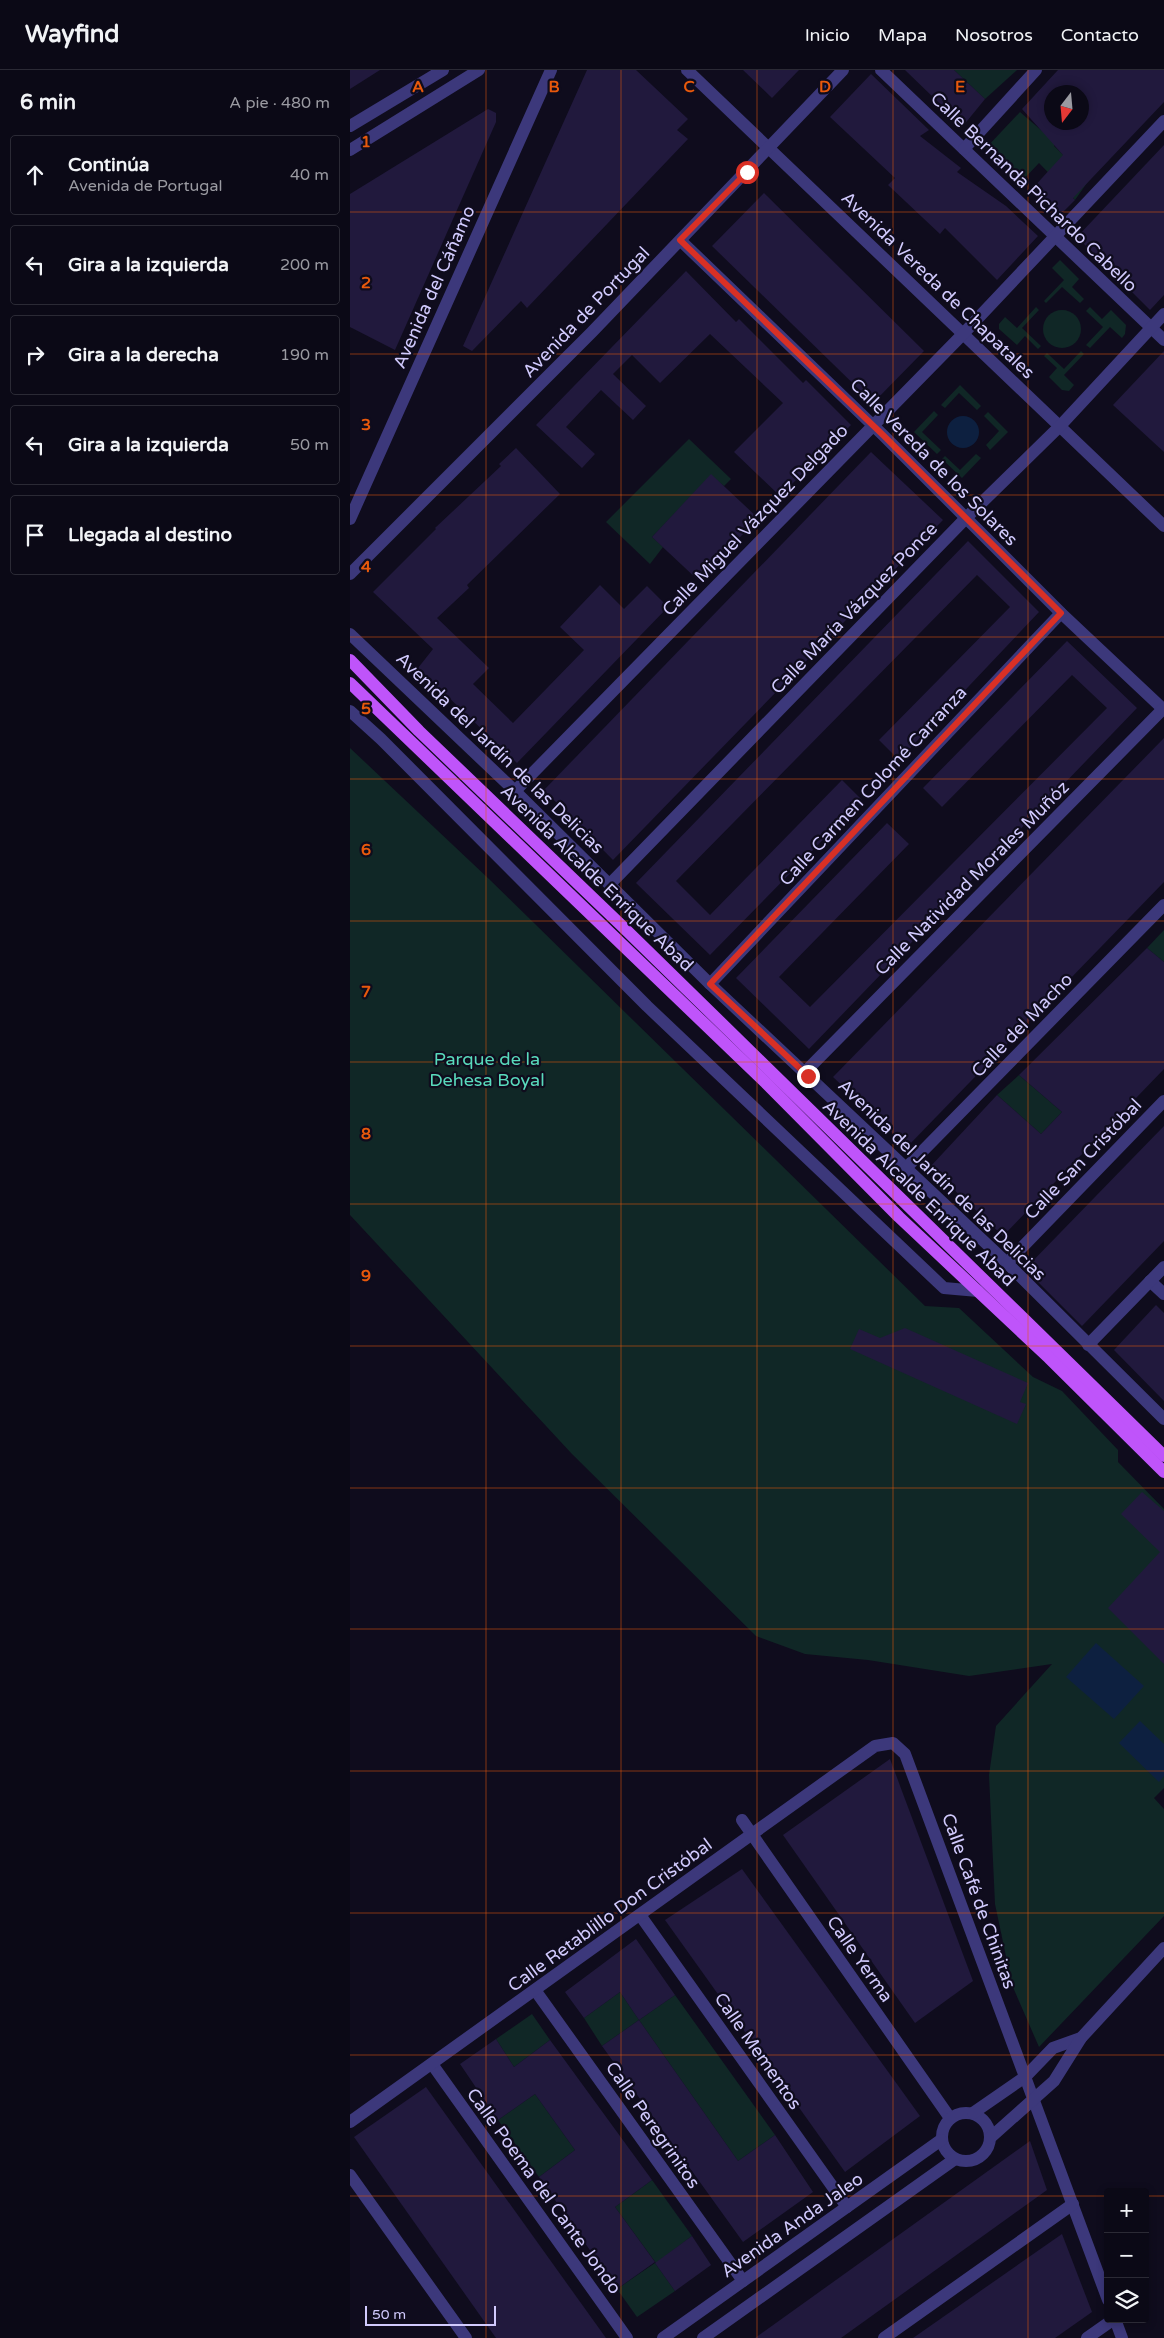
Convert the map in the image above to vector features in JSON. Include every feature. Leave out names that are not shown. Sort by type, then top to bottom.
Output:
[{"type":"main road","name":"Avenida Alcalde Enrique Abad","points":[[350,660],[419,731],[620,924],[1164,1456]]},
{"type":"main road","name":"Avenida Alcalde Enrique Abad","points":[[350,683],[766,1083],[899,1217],[1049,1358],[1164,1472]]},
{"type":"street","points":[[350,126],[443,70]]},
{"type":"street","points":[[350,150],[478,70]]},
{"type":"street","name":"Avenida del Cáñamo","points":[[350,519],[551,70]]},
{"type":"street","name":"Avenida Vereda de Chapatales","points":[[687,70],[1164,526]]},
{"type":"street","name":"Avenida de Portugal","points":[[350,574],[587,338],[843,70]]},
{"type":"street","name":"Calle Bernanda Pichardo Cabello","points":[[881,70],[1164,340]]},
{"type":"street","points":[[964,149],[1036,70]]},
{"type":"street","name":"Calle Miguel Vázquez Delgado","points":[[515,791],[963,334],[1164,121]]},
{"type":"street","name":"Calle Vereda de los Solares","points":[[680,240],[872,425],[1061,613],[1163,709]]},
{"type":"street","name":"Calle María Vázquez Ponce","points":[[610,884],[966,518],[1060,426],[1164,314]]},
{"type":"street","name":"Calle Carmen Colomé Carranza","points":[[710,984],[1061,613]]},
{"type":"street","name":"Avenida del Jardín de las Delicias","points":[[350,634],[515,791],[710,984],[1007,1263],[1164,1419]]},
{"type":"street","name":"Calle Natividad Morales Muñóz","points":[[804,1073],[1163,709]]},
{"type":"street","name":"Avenida Alcalde Enrique Abad","points":[[350,711],[647,1006],[944,1288],[978,1291]]},
{"type":"street","name":"Calle del Macho","points":[[905,1169],[1164,905]]},
{"type":"street","name":"Calle San Cristóbal","points":[[1007,1263],[1164,1101]]},
{"type":"street","points":[[1088,1345],[1164,1267]]},
{"type":"street","points":[[1150,1281],[1164,1294]]},
{"type":"street","name":"Calle Retablillo Don Cristóbal","points":[[350,2122],[875,1746],[893,1743]]},
{"type":"street","name":"Calle Café de Chinitas","points":[[893,1743],[905,1754],[1034,2100]]},
{"type":"street","name":"Calle Yerma","points":[[742,1820],[950,2118]]},
{"type":"street","name":"Calle Mementos","points":[[640,1915],[847,2207]]},
{"type":"street","points":[[990,2138],[986,2124],[973,2113],[965,2112],[950,2118],[944,2124],[941,2140],[949,2154],[955,2159],[971,2161],[984,2153],[990,2138],[1054,2081],[1081,2038],[1164,1948]]},
{"type":"street","name":"Calle Peregrinitos","points":[[535,1990],[743,2281]]},
{"type":"street","points":[[973,2113],[1025,2077],[1053,2048],[1081,2038]]},
{"type":"street","name":"Calle Poema del Cante Jondo","points":[[432,2064],[627,2338]]},
{"type":"street","points":[[1034,2100],[1104,2289]]},
{"type":"street","name":"Avenida Anda Jaleo","points":[[663,2338],[941,2140]]},
{"type":"street","points":[[704,2338],[955,2159]]},
{"type":"street","points":[[350,2175],[466,2338]]},
{"type":"street","points":[[884,2338],[1073,2204]]},
{"type":"street","points":[[1088,2338],[1109,2323]]},
{"type":"street","points":[[1116,2323],[1122,2338]]},
{"type":"green space","points":[[954,70],[1017,70],[985,99]]},
{"type":"green space","points":[[1020,112],[1056,143],[1054,146],[1089,180],[1075,200],[1039,163],[1022,181],[986,148]]},
{"type":"green space","points":[[1060,260],[1079,279],[1072,287],[1084,299],[1080,303],[1062,287],[1046,303],[1044,301],[1064,280],[1052,268]]},
{"type":"green space","points":[[1036,307],[1039,310],[1022,328],[1041,346],[1038,349],[1025,336],[1017,345],[999,329],[999,324],[1005,317],[1017,328]]},
{"type":"green space","points":[[1090,307],[1102,319],[1111,310],[1126,325],[1125,334],[1122,338],[1110,327],[1090,348],[1086,345],[1103,327],[1086,311]]},
{"type":"green space","points":[[1062,310],[1069,311],[1075,316],[1080,322],[1080,336],[1075,342],[1069,347],[1062,348],[1055,347],[1049,342],[1044,336],[1043,329],[1044,322],[1049,316],[1055,311]]},
{"type":"green space","points":[[1081,351],[1084,354],[1064,375],[1074,385],[1069,391],[1062,390],[1049,377],[1057,368],[1044,356],[1047,353],[1064,369]]},
{"type":"green space","points":[[960,385],[981,406],[977,410],[959,393],[945,408],[941,405]]},
{"type":"green space","points":[[934,411],[938,415],[922,432],[941,450],[937,454],[914,432]]},
{"type":"green space","points":[[988,412],[1008,432],[990,450],[986,445],[999,431],[984,416]]},
{"type":"green space","points":[[689,439],[731,479],[724,486],[711,475],[652,537],[663,547],[650,564],[606,522]]},
{"type":"green space","points":[[976,454],[981,458],[962,478],[942,459],[945,456],[960,470]]},
{"type":"green space","name":"Parque de la Dehesa Boyal","points":[[350,748],[489,879],[925,1306],[959,1308],[1033,1377],[1062,1391],[1118,1450],[1118,1462],[1164,1509],[1164,1788],[1154,1798],[1164,1809],[1164,1916],[1039,2047],[1012,1985],[995,1904],[989,1775],[996,1726],[1052,1664],[969,1676],[868,1660],[805,1654],[756,1636],[572,1454],[350,1215]]},
{"type":"green space","points":[[1164,930],[1164,962],[1147,948]]},
{"type":"green space","points":[[1019,1075],[1062,1112],[1041,1134],[997,1095]]},
{"type":"green space","points":[[620,1992],[639,2020],[602,2046],[584,2018]]},
{"type":"green space","points":[[675,1995],[775,2135],[738,2161],[639,2020]]},
{"type":"green space","points":[[532,2014],[550,2040],[514,2067],[496,2039]]},
{"type":"green space","points":[[535,2094],[575,2150],[539,2177],[498,2120]]},
{"type":"green space","points":[[652,2180],[692,2236],[656,2263],[615,2207]]},
{"type":"green space","points":[[655,2263],[675,2291],[637,2317],[617,2289]]},
{"type":"water","points":[[963,416],[969,417],[974,421],[978,426],[978,438],[974,443],[969,447],[963,448],[957,447],[952,443],[948,438],[947,432],[948,426],[952,421],[957,417]]},
{"type":"water","points":[[1096,1643],[1144,1686],[1114,1719],[1066,1677]]},
{"type":"water","points":[[1140,1721],[1164,1744],[1164,1776],[1159,1782],[1119,1743]]},
{"type":"building","points":[[350,70],[380,70],[350,89]]},
{"type":"building","points":[[587,70],[636,70],[688,119],[677,130],[688,139],[527,308],[521,301],[472,351],[463,346]]},
{"type":"building","points":[[743,70],[799,70],[772,98]]},
{"type":"building","points":[[905,70],[954,70],[985,99],[963,126]]},
{"type":"building","points":[[1058,70],[1164,70],[1164,102],[1073,198],[1075,200],[1058,217],[1032,189],[1063,155],[1022,109],[1044,85],[1044,130],[1089,130],[1089,85],[1044,85]]},
{"type":"building","points":[[871,74],[929,130],[920,136],[961,168],[957,172],[1006,206],[1038,236],[997,280],[945,228],[940,234],[888,185],[895,178],[830,117]]},
{"type":"building","points":[[488,109],[496,113],[496,122],[395,350],[350,327],[350,194]]},
{"type":"building","points":[[1164,145],[1164,295],[1150,310],[1077,237]]},
{"type":"building","points":[[764,193],[924,351],[873,403],[712,246]]},
{"type":"building","points":[[686,271],[736,322],[739,319],[803,383],[806,380],[851,425],[780,496],[734,452],[783,403],[710,334],[660,383],[632,355],[613,374],[646,406],[633,420],[601,390],[566,427],[595,454],[582,468],[536,425]]},
{"type":"building","points":[[1164,351],[1164,452],[1113,405]]},
{"type":"building","points":[[516,448],[560,494],[467,585],[469,588],[437,618],[489,668],[473,684],[513,723],[584,650],[560,627],[600,585],[624,609],[647,586],[668,607],[517,763],[418,668],[433,649],[373,592],[435,528],[501,466],[499,464]]},
{"type":"building","points":[[871,452],[943,520],[613,860],[544,790]]},
{"type":"building","points":[[711,474],[758,518],[699,581],[652,537]]},
{"type":"building","points":[[968,541],[1039,612],[899,760],[879,740],[1010,607],[977,575],[676,881],[710,915],[842,780],[862,800],[710,955],[636,883]]},
{"type":"building","points":[[1067,641],[1137,708],[809,1049],[736,978],[887,823],[909,844],[779,977],[810,1007],[1107,708],[1072,675],[942,807],[923,788]]},
{"type":"building","points":[[1164,738],[1164,882],[907,1147],[833,1077]]},
{"type":"building","points":[[1147,948],[1164,962],[1164,1069],[1003,1236],[930,1167],[997,1095],[1041,1134],[1062,1112],[1019,1075]]},
{"type":"building","points":[[1164,1126],[1164,1241],[1082,1326],[1025,1269]]},
{"type":"building","points":[[1156,1305],[1164,1313],[1164,1401],[1114,1350]]},
{"type":"building","points":[[905,1328],[1028,1383],[1020,1402],[1026,1404],[1017,1424],[850,1349],[859,1329],[880,1338]]},
{"type":"building","points":[[1142,1492],[1164,1511],[1164,1664],[1108,1608],[1160,1552],[1121,1514]]},
{"type":"building","points":[[890,1759],[973,1981],[915,2023],[783,1835]]},
{"type":"building","points":[[742,1869],[920,2116],[845,2172],[665,1920]]},
{"type":"building","points":[[636,1939],[675,1995],[639,2020],[620,1992],[584,2018],[565,1992]]},
{"type":"building","points":[[639,2020],[738,2161],[775,2135],[813,2192],[743,2242],[602,2046]]},
{"type":"building","points":[[496,2039],[514,2067],[550,2040],[652,2180],[615,2207],[655,2262],[617,2289],[539,2177],[575,2150],[535,2094],[498,2120],[460,2064]]},
{"type":"building","points":[[426,2087],[606,2338],[496,2338],[354,2137]]},
{"type":"building","points":[[1030,2141],[1047,2190],[841,2338],[755,2338]]},
{"type":"building","points":[[1062,2234],[1092,2312],[1055,2338],[913,2338]]},
{"type":"building","points":[[692,2236],[711,2265],[675,2291],[655,2263]]},
{"type":"route","points":[[747,172],[680,240],[883,435],[1061,613],[710,984],[808,1076]]}]
